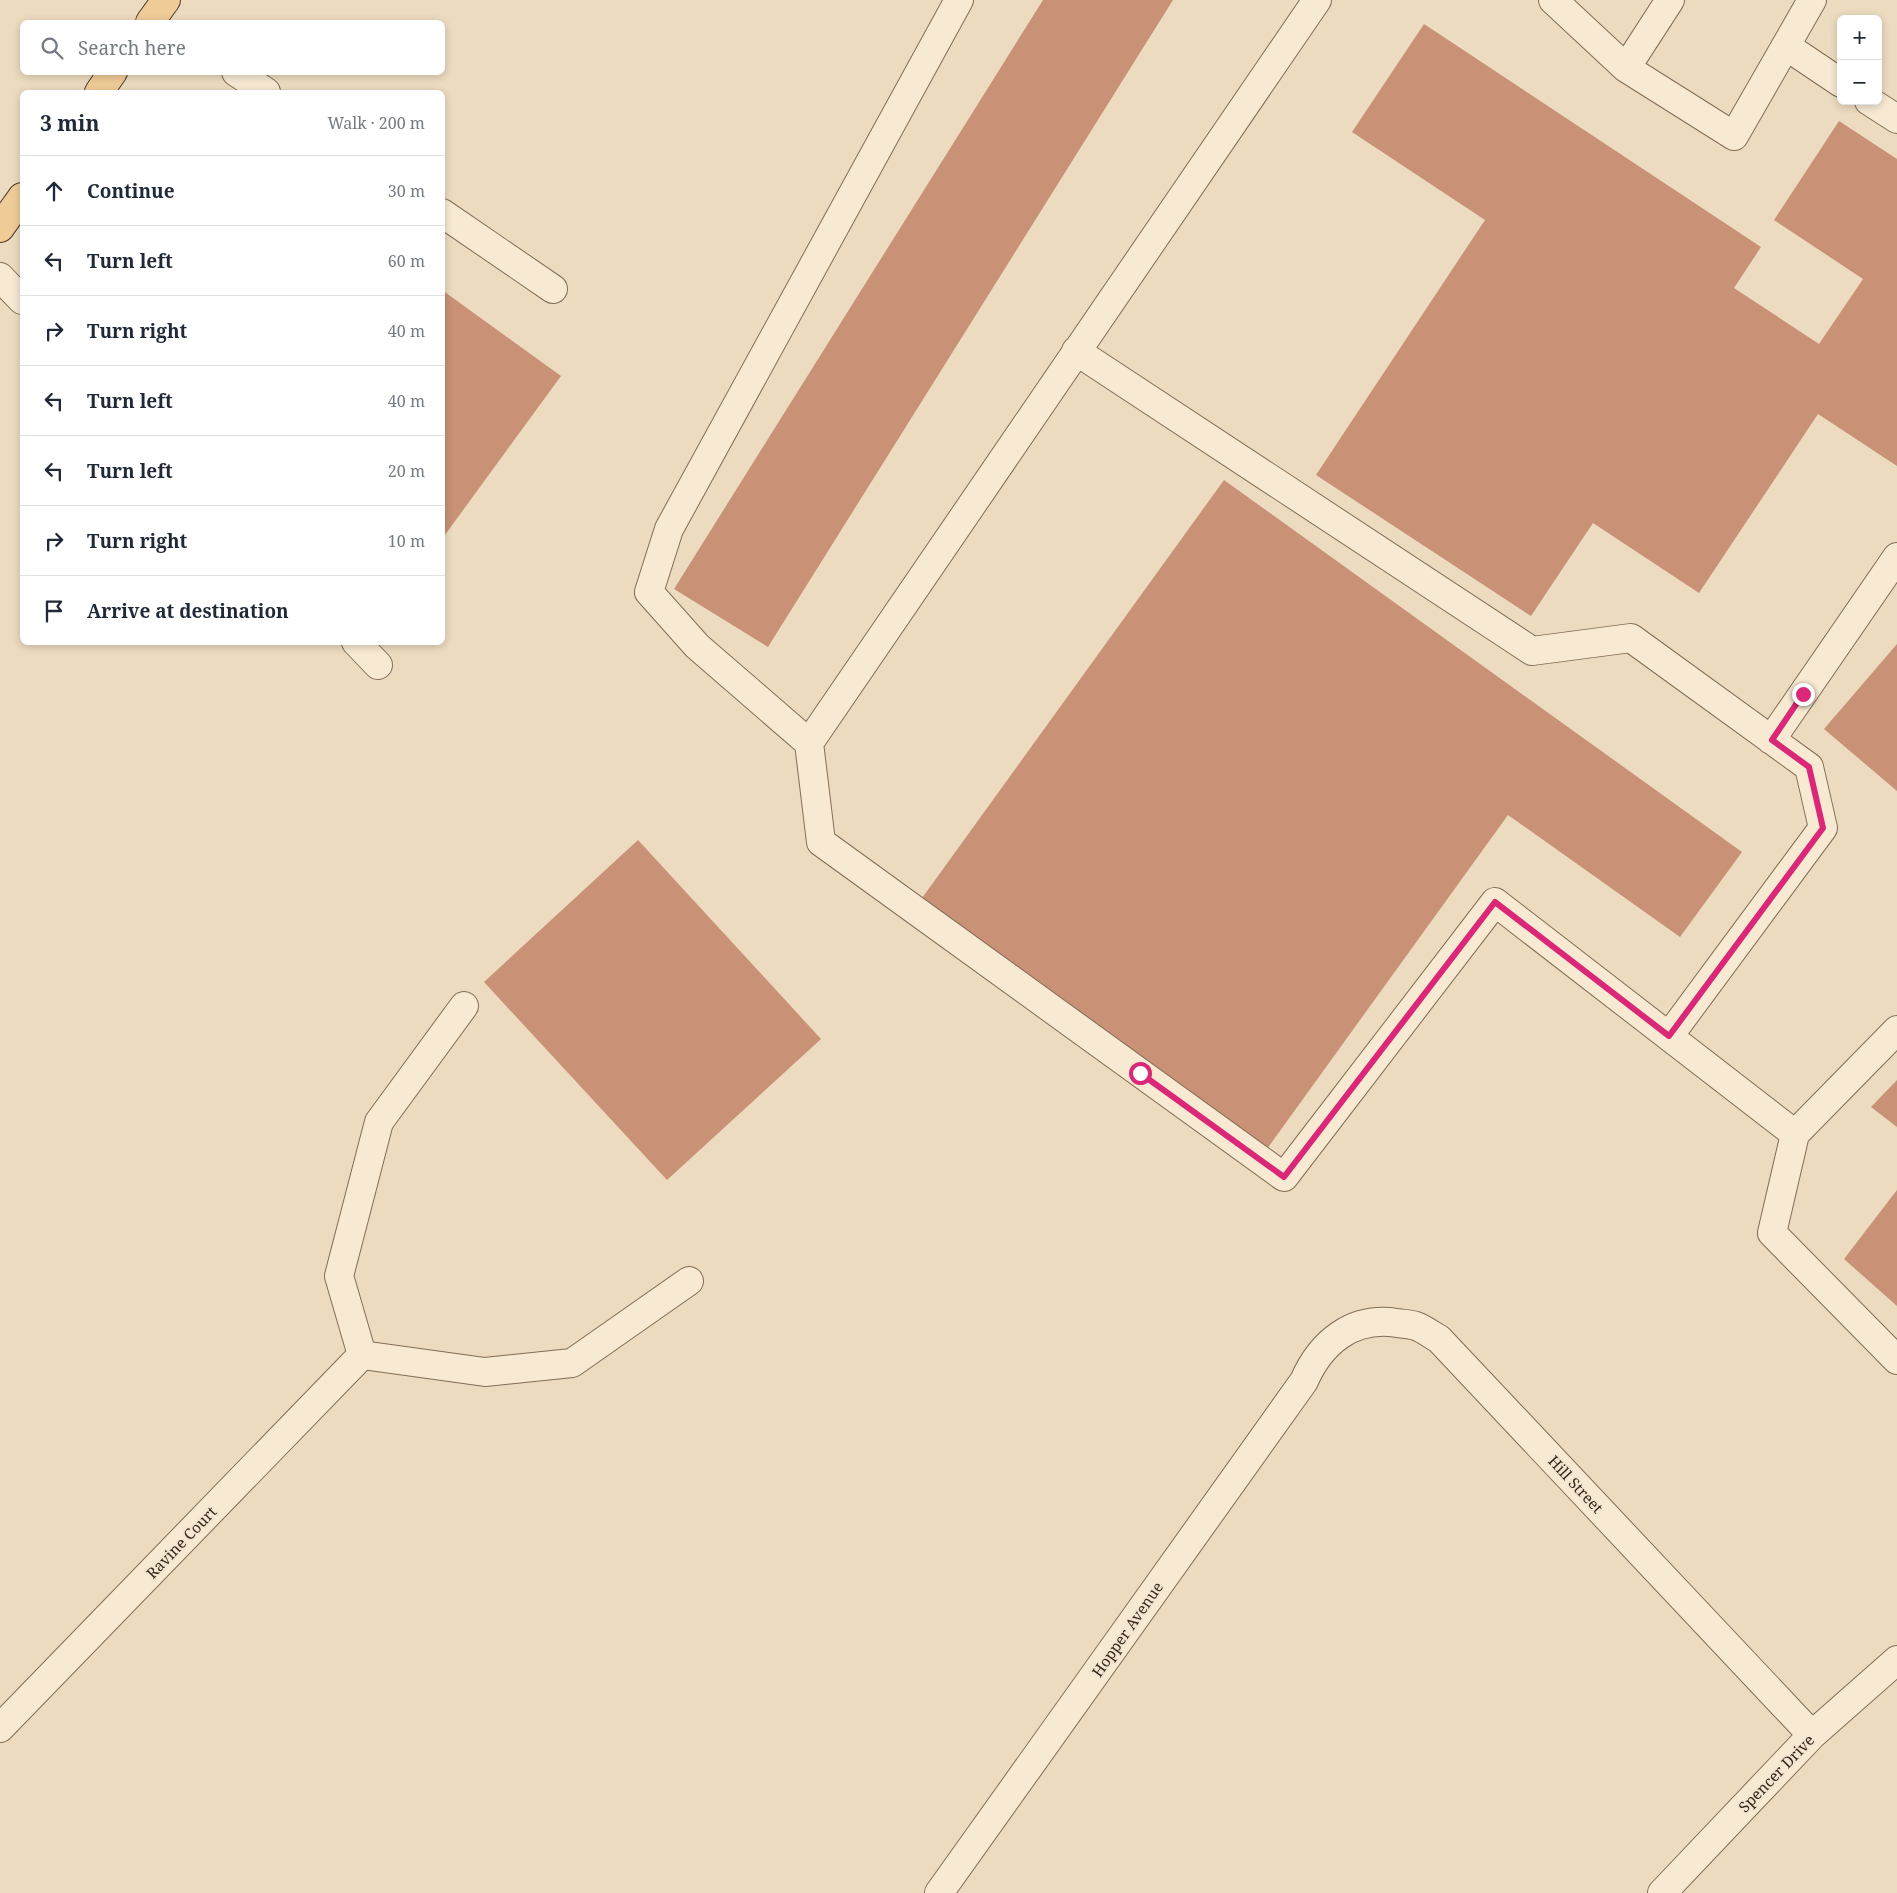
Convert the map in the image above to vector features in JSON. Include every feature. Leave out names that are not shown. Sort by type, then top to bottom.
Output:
[{"type":"main road","points":[[100,90],[111,75]]},
{"type":"main road","points":[[0,228],[20,200]]},
{"type":"street","points":[[809,743],[697,646],[648,592],[669,529],[959,0]]},
{"type":"street","points":[[1317,0],[809,743],[821,842],[1284,1177],[1495,902],[1795,1134]]},
{"type":"street","points":[[1553,0],[1626,68],[1734,136],[1812,0]]},
{"type":"street","points":[[1626,68],[1670,0]]},
{"type":"street","points":[[1786,46],[1837,80]]},
{"type":"street","points":[[240,75],[263,90]]},
{"type":"street","points":[[1875,105],[1897,119]]},
{"type":"street","points":[[445,215],[553,289]]},
{"type":"street","points":[[0,276],[20,298]]},
{"type":"street","points":[[1076,351],[1532,651],[1631,638],[1809,767],[1823,828],[1669,1036]]},
{"type":"street","points":[[1772,740],[1897,558]]},
{"type":"street","points":[[359,645],[378,665]]},
{"type":"street","points":[[464,1006],[379,1122],[339,1276],[362,1355],[485,1372],[572,1364],[689,1281]]},
{"type":"street","points":[[1897,1030],[1795,1134],[1772,1234],[1897,1360]]},
{"type":"street","name":"Hill Street","points":[[1312,1363],[1331,1341],[1356,1326],[1384,1321],[1414,1325],[1439,1339],[1812,1735]]},
{"type":"street","name":"Ravine Court","points":[[0,1728],[362,1355]]},
{"type":"street","name":"Hopper Avenue","points":[[939,1893],[1304,1381],[1312,1363]]},
{"type":"street","name":"Spencer Drive","points":[[1662,1893],[1812,1735],[1897,1660]]},
{"type":"building","points":[[1043,0],[1173,0],[768,647],[674,589]]},
{"type":"building","points":[[1424,24],[1761,247],[1734,288],[1819,344],[1863,279],[1774,220],[1839,121],[1897,159],[1897,466],[1818,414],[1699,593],[1593,523],[1531,616],[1316,475],[1485,220],[1352,132]]},
{"type":"building","points":[[445,292],[561,376],[445,535]]},
{"type":"building","points":[[1224,480],[1742,852],[1680,937],[1508,815],[1264,1153],[917,905]]},
{"type":"building","points":[[1897,644],[1897,791],[1824,729]]},
{"type":"building","points":[[638,840],[821,1039],[667,1180],[484,982]]},
{"type":"building","points":[[1897,1080],[1897,1127],[1871,1107]]},
{"type":"building","points":[[1897,1190],[1897,1306],[1844,1259]]},
{"type":"route","points":[[1140,1073],[1284,1177],[1495,902],[1669,1036],[1823,828],[1809,767],[1772,740],[1803,694]]}]
